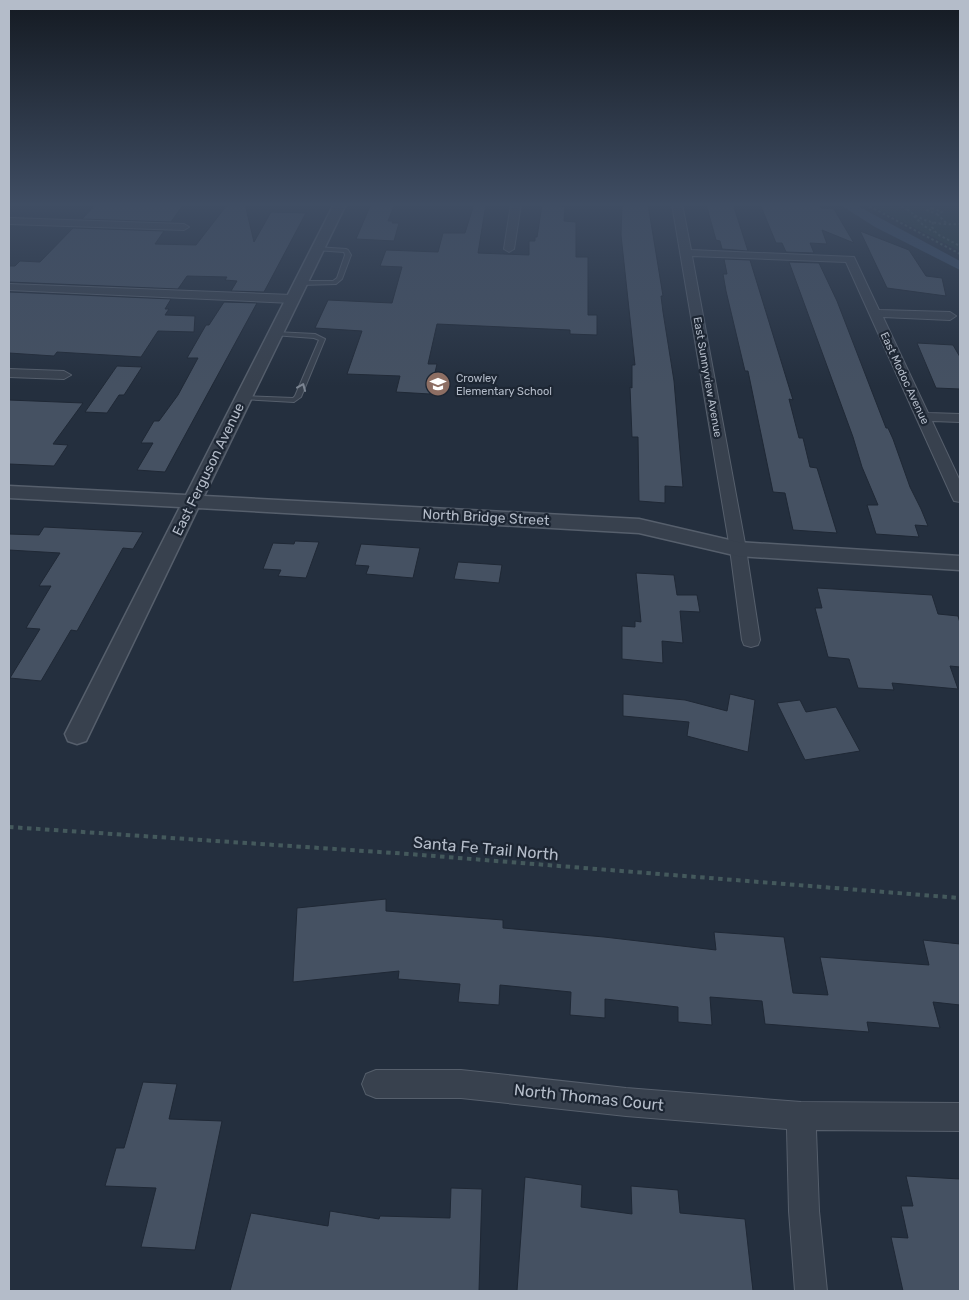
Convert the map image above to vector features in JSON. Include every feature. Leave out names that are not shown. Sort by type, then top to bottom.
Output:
[{"type":"street","name":"East Ferguson Avenue","points":[[77,734],[309,265]]},
{"type":"street","name":"East Sunnyview Avenue","points":[[688,265],[738,549],[751,640]]},
{"type":"street","name":"East Modoc Avenue","points":[[853,265],[960,497]]},
{"type":"street","points":[[9,287],[292,299]]},
{"type":"street","points":[[875,313],[950,316]]},
{"type":"street","points":[[9,373],[64,375]]},
{"type":"street","points":[[923,416],[960,418]]},
{"type":"street","name":"North Bridge Street","points":[[9,492],[639,526],[738,549],[960,563]]},
{"type":"street","name":"North Thomas Court","points":[[376,1084],[461,1084],[626,1102],[801,1116],[960,1117]]},
{"type":"street","points":[[801,1116],[804,1211],[811,1291]]},
{"type":"lane","points":[[300,283],[334,283],[339,279],[344,265]]},
{"type":"lane","points":[[243,398],[288,400],[298,397],[322,339],[315,336],[275,334]]},
{"type":"path","name":"Santa Fe Trail North","points":[[9,827],[409,854],[960,898]]},
{"type":"building","points":[[279,265],[264,292],[231,291],[237,281],[225,280],[227,277],[187,276],[178,289],[9,282],[9,266]]},
{"type":"building","points":[[588,265],[588,315],[597,315],[597,335],[570,334],[570,330],[437,324],[428,364],[437,364],[430,394],[396,392],[400,376],[347,374],[362,331],[315,328],[328,300],[392,303],[402,267],[380,266]]},
{"type":"building","points":[[624,265],[658,265],[674,381],[683,487],[665,486],[665,503],[639,501],[638,437],[632,437],[630,387],[632,388],[632,365],[635,365]]},
{"type":"building","points":[[725,265],[751,265],[793,400],[789,399],[799,438],[803,438],[810,467],[817,468],[837,533],[793,530],[785,493],[773,492],[748,371],[745,371],[726,291],[723,274],[727,274]]},
{"type":"building","points":[[790,265],[820,265],[837,301],[886,428],[888,428],[893,439],[910,487],[928,526],[915,525],[919,537],[876,534],[867,505],[878,505],[862,467],[853,437]]},
{"type":"building","points":[[876,265],[919,265],[926,276],[942,278],[946,296],[887,288]]},
{"type":"building","points":[[9,292],[171,299],[165,309],[169,309],[165,315],[195,316],[194,332],[158,331],[141,357],[57,352],[54,356],[9,353]]},
{"type":"building","points":[[224,302],[257,303],[165,472],[137,470],[153,443],[141,443],[154,421],[159,421],[178,395],[198,358],[187,358],[206,325],[209,325]]},
{"type":"building","points":[[917,343],[953,345],[960,357],[960,389],[936,388]]},
{"type":"building","points":[[117,366],[142,367],[124,395],[119,395],[107,413],[85,412]]},
{"type":"building","points":[[9,400],[83,403],[53,444],[68,445],[54,466],[9,464]]},
{"type":"building","points":[[44,527],[143,532],[133,549],[123,548],[77,631],[71,630],[41,681],[10,678],[40,629],[26,628],[51,586],[39,586],[60,553],[9,550],[9,534],[39,535]]},
{"type":"building","points":[[295,541],[319,542],[306,578],[278,576],[281,570],[263,569],[273,543],[294,544]]},
{"type":"building","points":[[361,544],[420,548],[413,578],[366,574],[369,566],[355,565]]},
{"type":"building","points":[[458,562],[502,565],[499,583],[454,579]]},
{"type":"building","points":[[636,573],[674,575],[677,595],[697,595],[700,612],[680,611],[683,643],[662,641],[663,663],[622,659],[622,626],[635,627],[635,621],[641,622]]},
{"type":"building","points":[[817,588],[932,595],[938,614],[958,616],[960,623],[960,667],[950,666],[958,689],[892,683],[894,690],[858,688],[849,659],[828,657],[815,608],[822,608]]},
{"type":"building","points":[[623,694],[685,700],[727,711],[730,694],[755,700],[748,752],[687,736],[689,722],[623,716]]},
{"type":"building","points":[[800,700],[806,712],[836,707],[860,751],[805,760],[777,703]]},
{"type":"building","points":[[386,899],[386,911],[503,920],[503,928],[716,950],[714,932],[784,937],[793,993],[828,995],[820,957],[929,965],[923,940],[960,944],[960,1005],[933,1002],[940,1028],[867,1022],[869,1032],[765,1024],[762,1001],[710,997],[712,1025],[678,1022],[678,1007],[605,999],[605,1018],[570,1015],[571,992],[500,985],[499,1005],[458,1002],[460,984],[398,979],[399,971],[293,982],[297,908]]},
{"type":"building","points":[[143,1082],[177,1084],[169,1119],[222,1121],[195,1250],[141,1247],[156,1188],[105,1186],[116,1148],[124,1148]]},
{"type":"building","points":[[906,1176],[960,1179],[960,1291],[903,1291],[891,1237],[908,1238],[901,1206],[913,1206]]},
{"type":"building","points":[[525,1177],[582,1185],[581,1207],[632,1214],[631,1186],[678,1190],[680,1213],[745,1219],[753,1291],[517,1291]]},
{"type":"building","points":[[451,1188],[482,1189],[479,1291],[230,1291],[251,1213],[328,1226],[330,1211],[379,1219],[380,1216],[450,1218]]},
{"type":"place","name":"Crowley Elementary School","points":[[438,384]]}]
